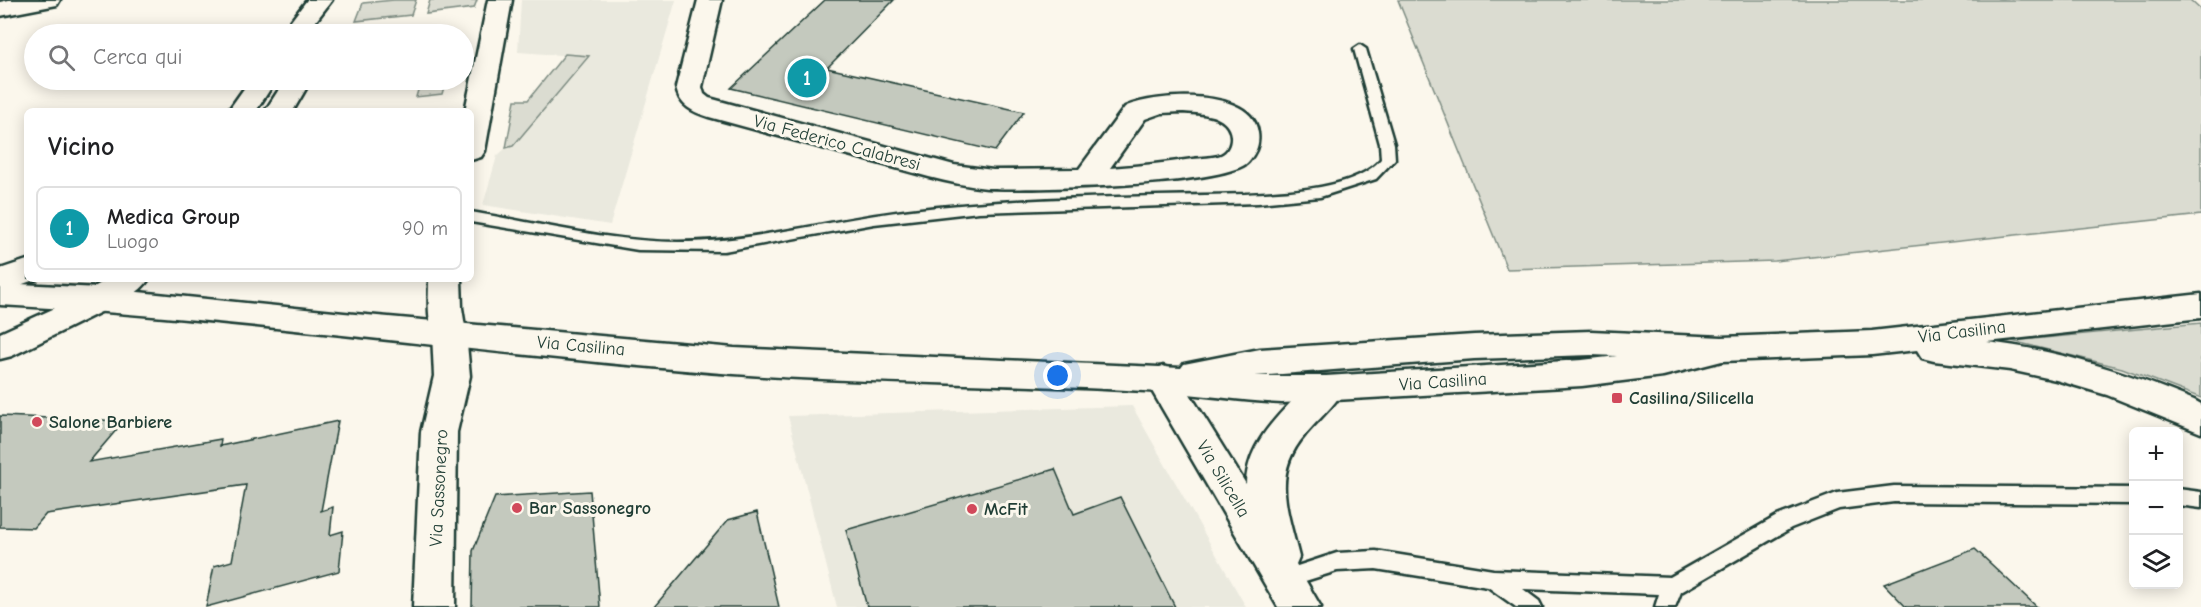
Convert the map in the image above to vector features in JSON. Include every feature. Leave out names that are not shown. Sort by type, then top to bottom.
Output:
[{"type":"street","points":[[0,9],[48,0]]},
{"type":"street","points":[[301,24],[321,0]]},
{"type":"street","points":[[320,24],[321,0]]},
{"type":"street","points":[[474,135],[500,0]]},
{"type":"street","name":"Via Federico Calabresi","points":[[710,0],[689,87],[692,97],[705,107],[920,166],[967,176],[1087,179],[1140,176],[1228,163],[1240,154],[1245,139],[1244,126],[1239,118],[1209,106],[1145,107],[1135,112],[1087,179]]},
{"type":"street","points":[[244,108],[256,90]]},
{"type":"street","points":[[281,108],[292,90]]},
{"type":"street","points":[[0,281],[24,272]]},
{"type":"street","points":[[0,347],[99,299],[128,282]]},
{"type":"street","name":"Via Sassonegro","points":[[434,607],[439,432],[452,376],[449,333],[444,308],[445,282]]},
{"type":"street","name":"Via Casilina","points":[[0,294],[99,299],[757,362],[1163,379],[1237,388],[1326,389],[1622,369],[1672,361],[1722,349]]},
{"type":"street","name":"Via Casilina","points":[[1163,379],[1260,362],[1440,349],[1591,343],[1722,349],[1872,343],[2201,306]]},
{"type":"street","points":[[1872,343],[1983,354],[2034,362],[2119,387],[2201,419]]},
{"type":"street","name":"Via Silicella","points":[[1163,379],[1292,593]]},
{"type":"street","name":"Via Silicella","points":[[1292,593],[1266,493],[1267,464],[1287,432],[1326,389]]},
{"type":"lane","points":[[474,218],[621,243],[676,248],[709,247],[874,219],[979,207],[1258,198],[1332,190],[1371,176],[1388,159],[1387,144],[1360,49]]},
{"type":"lane","points":[[1292,593],[1337,562],[1354,560],[1398,563],[1493,579],[1673,586],[1784,522],[1836,501],[1894,494],[2129,496]]},
{"type":"lane","points":[[2183,498],[2201,500]]},
{"type":"lane","points":[[1493,579],[1532,607]]},
{"type":"lane","points":[[1665,607],[1673,586]]},
{"type":"shaded area","points":[[416,0],[411,15],[356,21],[363,3]]},
{"type":"shaded area","points":[[430,0],[477,0],[474,8],[426,14]]},
{"type":"shaded area","points":[[521,0],[676,0],[610,225],[483,205],[497,156],[506,148],[513,146],[588,57],[518,52]]},
{"type":"shaded area","points":[[1398,0],[2190,0],[2201,10],[2201,215],[1775,261],[1507,269]]},
{"type":"shaded area","points":[[565,54],[589,56],[513,146],[506,148],[515,100],[528,100]]},
{"type":"shaded area","points":[[418,90],[443,90],[442,94],[416,97]]},
{"type":"shaded area","points":[[2201,323],[2201,398],[2122,368],[2012,341]]},
{"type":"shaded area","points":[[1132,406],[1246,607],[837,607],[788,416]]},
{"type":"building","points":[[825,0],[894,0],[827,68],[1024,112],[995,151],[731,88]]},
{"type":"building","points":[[0,416],[124,421],[89,462],[221,439],[220,446],[338,421],[321,511],[333,507],[330,535],[343,531],[339,571],[206,607],[214,566],[232,561],[246,485],[46,514],[34,528],[0,527]]},
{"type":"building","points":[[1055,469],[1074,514],[1120,497],[1175,607],[867,607],[846,530]]},
{"type":"building","points":[[590,491],[600,607],[472,607],[473,551],[495,497]]},
{"type":"building","points":[[757,512],[779,607],[654,607],[728,520]]},
{"type":"building","points":[[1975,549],[2037,607],[1906,607],[1884,584]]},
{"type":"place","name":"Medica Group","points":[[807,78]]},
{"type":"place","name":"Casilina/Silicella","points":[[1617,398]]},
{"type":"place","name":"Salone Barbiere","points":[[37,422]]},
{"type":"place","name":"Bar Sassonegro","points":[[517,508]]},
{"type":"place","name":"McFit","points":[[972,509]]}]
